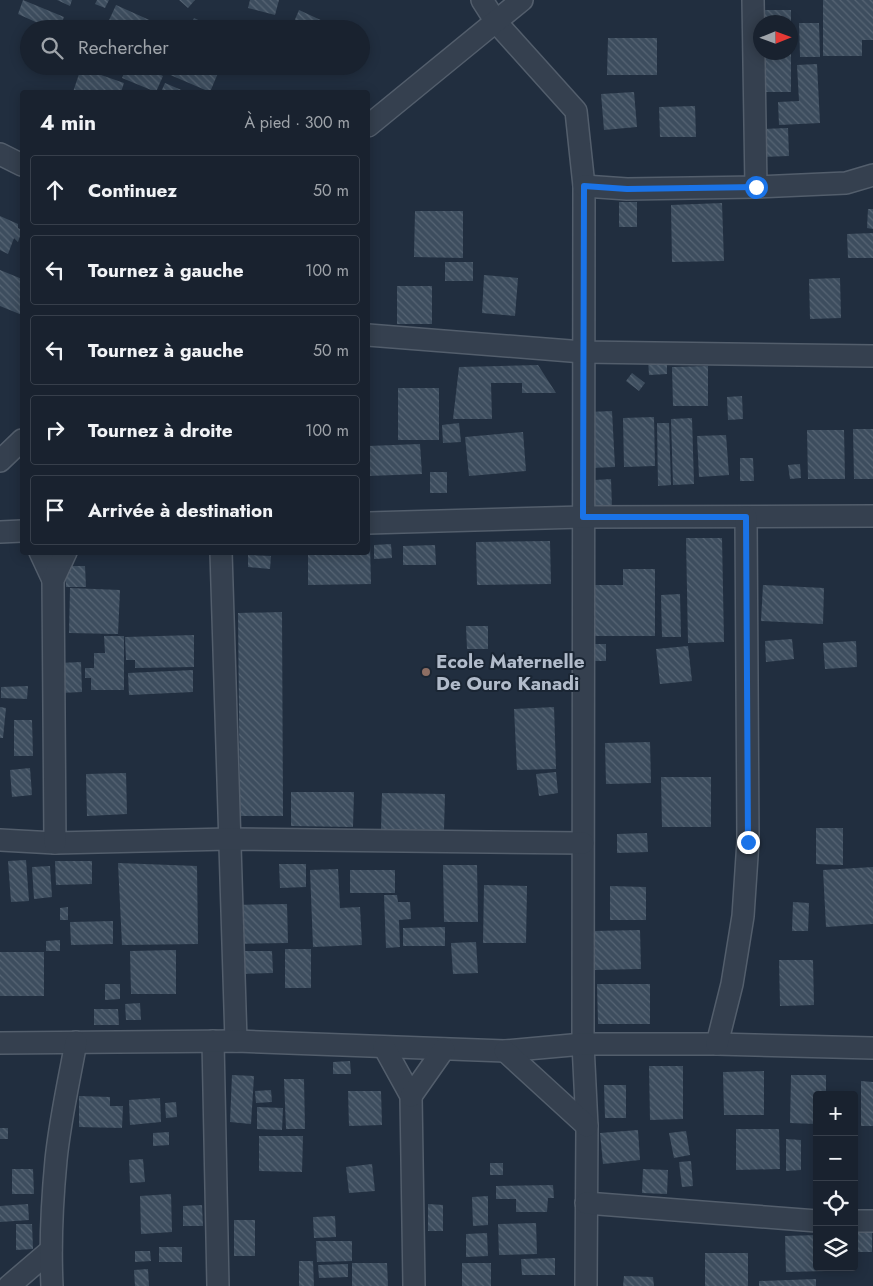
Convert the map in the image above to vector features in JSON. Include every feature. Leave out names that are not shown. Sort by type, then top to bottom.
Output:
[{"type":"street","points":[[482,0],[496,22],[576,111],[584,186],[583,1044],[587,1126],[586,1286]]},
{"type":"street","points":[[370,124],[522,0]]},
{"type":"street","points":[[752,0],[756,187]]},
{"type":"street","points":[[0,154],[20,164]]},
{"type":"street","points":[[584,186],[627,189],[756,187],[846,183],[873,175]]},
{"type":"street","points":[[370,335],[583,352],[873,356]]},
{"type":"street","points":[[0,461],[20,442]]},
{"type":"street","points":[[370,523],[583,517],[873,516]]},
{"type":"street","points":[[717,1044],[732,984],[743,916],[748,842],[746,517]]},
{"type":"street","points":[[0,532],[20,531]]},
{"type":"street","points":[[42,555],[54,580]]},
{"type":"street","points":[[55,843],[54,580],[65,555]]},
{"type":"street","points":[[221,555],[236,1041]]},
{"type":"street","points":[[0,840],[55,843],[229,839],[583,843]]},
{"type":"street","points":[[213,1041],[218,1286]]},
{"type":"street","points":[[0,1043],[236,1041],[505,1051],[583,1044],[717,1044],[873,1048]]},
{"type":"street","points":[[52,1286],[51,1250],[56,1159],[76,1042]]},
{"type":"street","points":[[384,1046],[411,1096],[414,1286]]},
{"type":"street","points":[[411,1096],[444,1049]]},
{"type":"street","points":[[505,1051],[587,1126]]},
{"type":"street","points":[[586,1204],[813,1221]]},
{"type":"street","points":[[858,1221],[873,1221]]},
{"type":"street","points":[[9,1286],[51,1250]]},
{"type":"building","points":[[23,0],[64,17],[63,20],[31,20],[18,14]]},
{"type":"building","points":[[57,0],[72,0],[70,6]]},
{"type":"building","points":[[97,0],[109,0],[105,8],[95,4]]},
{"type":"building","points":[[179,0],[195,0],[188,8]]},
{"type":"building","points":[[250,0],[279,0],[275,15],[248,8]]},
{"type":"building","points":[[823,0],[873,0],[873,40],[862,40],[862,56],[823,56]]},
{"type":"building","points":[[116,5],[149,20],[109,20]]},
{"type":"building","points":[[299,10],[321,20],[295,20]]},
{"type":"building","points":[[754,10],[791,10],[791,15],[754,15]]},
{"type":"building","points":[[799,23],[819,23],[820,57],[800,57]]},
{"type":"building","points":[[608,38],[657,38],[657,75],[607,75]]},
{"type":"building","points":[[754,60],[791,60],[791,92],[754,92]]},
{"type":"building","points":[[817,64],[820,123],[779,125],[778,102],[799,101],[797,65]]},
{"type":"building","points":[[79,75],[101,75],[124,83],[122,90],[74,90]]},
{"type":"building","points":[[123,75],[163,76],[157,90],[151,90],[122,78]]},
{"type":"building","points":[[170,75],[217,75],[211,90],[205,90]]},
{"type":"building","points":[[165,83],[181,90],[162,90]]},
{"type":"building","points":[[634,92],[637,127],[604,130],[601,94]]},
{"type":"building","points":[[695,106],[696,137],[660,137],[659,107]]},
{"type":"building","points":[[788,128],[789,156],[759,157],[759,129]]},
{"type":"building","points":[[619,202],[637,202],[637,227],[619,227]]},
{"type":"building","points":[[722,203],[724,261],[672,262],[671,205]]},
{"type":"building","points":[[868,209],[873,209],[873,229],[867,228]]},
{"type":"building","points":[[415,211],[463,211],[463,258],[414,257]]},
{"type":"building","points":[[0,216],[18,224],[20,236],[18,242],[14,238],[8,254],[0,250]]},
{"type":"building","points":[[873,233],[873,258],[848,258],[847,234]]},
{"type":"building","points":[[445,262],[473,262],[473,281],[445,281]]},
{"type":"building","points":[[0,270],[20,278],[20,314],[0,306]]},
{"type":"building","points":[[484,275],[518,278],[515,316],[482,313]]},
{"type":"building","points":[[840,278],[841,318],[810,319],[809,279]]},
{"type":"building","points":[[397,286],[432,286],[432,324],[397,324]]},
{"type":"building","points":[[667,359],[667,374],[649,375],[648,360]]},
{"type":"building","points":[[538,365],[556,393],[522,393],[522,383],[491,383],[492,419],[453,419],[459,367]]},
{"type":"building","points":[[708,366],[708,406],[673,406],[672,367]]},
{"type":"building","points":[[632,373],[645,383],[639,391],[626,381]]},
{"type":"building","points":[[398,388],[439,388],[439,440],[398,440]]},
{"type":"building","points":[[742,396],[743,419],[728,420],[727,397]]},
{"type":"building","points":[[612,411],[615,467],[590,468],[587,412]]},
{"type":"building","points":[[654,417],[655,466],[624,467],[623,418]]},
{"type":"building","points":[[692,418],[694,484],[673,485],[671,419]]},
{"type":"building","points":[[459,423],[461,442],[443,443],[442,425]]},
{"type":"building","points":[[657,423],[669,423],[671,485],[658,486]]},
{"type":"building","points":[[853,429],[873,429],[873,479],[854,479]]},
{"type":"building","points":[[807,430],[844,430],[845,479],[808,479]]},
{"type":"building","points":[[523,432],[526,471],[469,476],[465,437]]},
{"type":"building","points":[[726,435],[729,475],[699,477],[697,436]]},
{"type":"building","points":[[420,444],[422,474],[370,476],[370,446]]},
{"type":"building","points":[[740,458],[753,458],[754,481],[740,481]]},
{"type":"building","points":[[800,464],[801,478],[790,479],[788,465]]},
{"type":"building","points":[[430,472],[447,472],[447,493],[430,493]]},
{"type":"building","points":[[611,479],[612,508],[595,508],[595,480]]},
{"type":"building","points":[[686,538],[722,538],[724,642],[688,643]]},
{"type":"building","points":[[550,541],[551,584],[477,585],[476,542]]},
{"type":"building","points":[[391,544],[392,558],[374,559],[374,545]]},
{"type":"building","points":[[370,545],[371,584],[308,585],[308,555],[370,555]]},
{"type":"building","points":[[435,545],[436,565],[403,565],[403,546]]},
{"type":"building","points":[[248,555],[271,556],[270,569],[248,567]]},
{"type":"building","points":[[65,566],[85,566],[86,587],[66,587]]},
{"type":"building","points":[[623,569],[655,569],[655,636],[590,636],[590,585],[623,585]]},
{"type":"building","points":[[763,585],[824,588],[823,624],[761,621]]},
{"type":"building","points":[[70,588],[120,590],[118,634],[69,633]]},
{"type":"building","points":[[680,594],[681,637],[662,637],[661,595]]},
{"type":"building","points":[[282,612],[283,816],[240,816],[238,613]]},
{"type":"building","points":[[466,626],[488,626],[488,649],[467,649]]},
{"type":"building","points":[[194,635],[194,667],[135,668],[135,660],[126,660],[125,637]]},
{"type":"building","points":[[104,636],[124,636],[124,690],[91,690],[91,678],[85,678],[85,668],[94,668],[94,653],[105,653]]},
{"type":"building","points":[[792,639],[794,659],[766,662],[765,641]]},
{"type":"building","points":[[856,641],[857,667],[825,669],[823,643]]},
{"type":"building","points":[[591,644],[606,644],[606,661],[591,661]]},
{"type":"building","points":[[688,646],[692,681],[660,684],[656,649]]},
{"type":"building","points":[[81,662],[82,692],[60,693],[59,663]]},
{"type":"building","points":[[193,670],[193,692],[129,695],[128,673]]},
{"type":"building","points":[[28,686],[27,699],[1,698],[1,687]]},
{"type":"building","points":[[0,707],[6,708],[3,738],[0,738]]},
{"type":"building","points":[[554,707],[556,769],[517,770],[514,709]]},
{"type":"building","points":[[14,720],[32,720],[33,756],[14,756]]},
{"type":"building","points":[[650,742],[651,783],[606,784],[605,743]]},
{"type":"building","points":[[30,768],[32,795],[12,797],[10,770]]},
{"type":"building","points":[[556,772],[558,793],[539,796],[536,774]]},
{"type":"building","points":[[126,773],[127,814],[87,816],[86,774]]},
{"type":"building","points":[[661,777],[711,777],[711,827],[662,827]]},
{"type":"building","points":[[291,792],[354,792],[353,827],[291,826]]},
{"type":"building","points":[[382,793],[445,794],[444,830],[381,829]]},
{"type":"building","points":[[816,828],[843,828],[843,865],[816,864]]},
{"type":"building","points":[[647,833],[648,852],[617,853],[617,834]]},
{"type":"building","points":[[26,860],[29,901],[11,902],[8,861]]},
{"type":"building","points":[[55,861],[92,861],[92,884],[56,885]]},
{"type":"building","points":[[118,863],[197,866],[198,944],[122,945]]},
{"type":"building","points":[[279,864],[306,864],[306,887],[280,888]]},
{"type":"building","points":[[443,865],[477,865],[478,922],[444,922]]},
{"type":"building","points":[[50,866],[52,897],[34,899],[32,867]]},
{"type":"building","points":[[873,867],[873,924],[826,927],[823,870]]},
{"type":"building","points":[[338,869],[340,908],[360,907],[362,945],[313,947],[310,870]]},
{"type":"building","points":[[350,870],[395,870],[395,893],[350,893]]},
{"type":"building","points":[[484,885],[527,886],[526,943],[483,943]]},
{"type":"building","points":[[610,886],[646,887],[646,920],[610,920]]},
{"type":"building","points":[[384,895],[397,895],[398,902],[410,902],[411,919],[399,920],[400,947],[386,948]]},
{"type":"building","points":[[793,902],[809,903],[808,931],[792,931]]},
{"type":"building","points":[[287,904],[288,943],[233,944],[232,905]]},
{"type":"building","points":[[68,907],[68,920],[60,920],[60,908]]},
{"type":"building","points":[[113,921],[113,944],[71,945],[70,922]]},
{"type":"building","points":[[445,927],[445,946],[403,946],[403,928]]},
{"type":"building","points":[[640,930],[641,969],[594,970],[593,931]]},
{"type":"building","points":[[60,940],[60,951],[46,951],[46,941]]},
{"type":"building","points":[[476,942],[478,973],[453,974],[451,943]]},
{"type":"building","points":[[285,949],[311,949],[311,988],[285,988]]},
{"type":"building","points":[[176,950],[176,994],[131,994],[130,951]]},
{"type":"building","points":[[237,951],[272,951],[273,973],[237,974]]},
{"type":"building","points":[[0,952],[44,952],[44,996],[0,996]]},
{"type":"building","points":[[779,960],[813,960],[814,1005],[780,1006]]},
{"type":"building","points":[[105,984],[120,984],[120,999],[105,1000]]},
{"type":"building","points":[[597,984],[650,984],[650,1024],[598,1024]]},
{"type":"building","points":[[140,1003],[141,1020],[126,1020],[125,1004]]},
{"type":"building","points":[[94,1009],[118,1009],[119,1025],[94,1025]]},
{"type":"building","points":[[350,1061],[351,1074],[333,1074],[333,1062]]},
{"type":"building","points":[[649,1066],[683,1066],[683,1119],[650,1120]]},
{"type":"building","points":[[764,1071],[764,1115],[724,1115],[723,1072]]},
{"type":"building","points":[[232,1075],[254,1076],[251,1124],[230,1122]]},
{"type":"building","points":[[791,1075],[826,1075],[826,1091],[813,1091],[813,1124],[790,1123]]},
{"type":"building","points":[[284,1079],[304,1079],[305,1129],[286,1129]]},
{"type":"building","points":[[861,1081],[873,1082],[873,1126],[861,1126]]},
{"type":"building","points":[[604,1085],[626,1085],[626,1118],[605,1118]]},
{"type":"building","points":[[271,1090],[272,1102],[256,1103],[255,1091]]},
{"type":"building","points":[[348,1091],[381,1091],[382,1125],[349,1126]]},
{"type":"building","points":[[79,1096],[110,1097],[110,1106],[123,1106],[122,1128],[79,1127]]},
{"type":"building","points":[[160,1098],[161,1122],[130,1125],[129,1100]]},
{"type":"building","points":[[176,1102],[177,1117],[166,1118],[165,1103]]},
{"type":"building","points":[[257,1107],[283,1108],[282,1130],[257,1129]]},
{"type":"building","points":[[0,1128],[8,1128],[8,1139],[0,1139]]},
{"type":"building","points":[[736,1129],[779,1129],[780,1169],[736,1170]]},
{"type":"building","points":[[638,1130],[640,1160],[603,1164],[600,1133]]},
{"type":"building","points":[[686,1131],[690,1155],[674,1158],[669,1133]]},
{"type":"building","points":[[169,1132],[169,1145],[153,1146],[153,1133]]},
{"type":"building","points":[[259,1136],[303,1136],[302,1172],[259,1171]]},
{"type":"building","points":[[786,1139],[801,1140],[801,1170],[786,1171]]},
{"type":"building","points":[[143,1159],[145,1182],[130,1183],[129,1160]]},
{"type":"building","points":[[691,1161],[693,1186],[682,1187],[679,1162]]},
{"type":"building","points":[[490,1163],[503,1163],[503,1175],[490,1175]]},
{"type":"building","points":[[372,1164],[375,1191],[349,1193],[346,1167]]},
{"type":"building","points":[[12,1169],[33,1169],[34,1194],[12,1194]]},
{"type":"building","points":[[643,1169],[668,1170],[667,1194],[642,1193]]},
{"type":"building","points":[[553,1185],[554,1198],[548,1198],[547,1212],[516,1212],[516,1199],[496,1199],[496,1186]]},
{"type":"building","points":[[171,1194],[172,1232],[141,1234],[140,1196]]},
{"type":"building","points":[[488,1196],[488,1225],[473,1226],[472,1197]]},
{"type":"building","points":[[28,1204],[29,1220],[0,1222],[0,1206]]},
{"type":"building","points":[[428,1204],[443,1205],[443,1231],[428,1231]]},
{"type":"building","points":[[202,1205],[203,1226],[183,1226],[183,1206]]},
{"type":"building","points":[[335,1216],[336,1237],[314,1238],[313,1217]]},
{"type":"building","points":[[234,1220],[255,1220],[255,1256],[234,1256]]},
{"type":"building","points":[[536,1223],[537,1254],[499,1255],[498,1224]]},
{"type":"building","points":[[16,1224],[32,1224],[33,1249],[16,1250]]},
{"type":"building","points":[[487,1233],[488,1256],[466,1257],[466,1234]]},
{"type":"building","points":[[858,1233],[872,1233],[872,1252],[858,1252]]},
{"type":"building","points":[[813,1235],[813,1271],[826,1271],[786,1272],[785,1236]]},
{"type":"building","points":[[316,1241],[352,1241],[352,1261],[317,1262]]},
{"type":"building","points":[[159,1247],[182,1247],[182,1262],[159,1262]]},
{"type":"building","points":[[135,1251],[150,1251],[151,1261],[135,1262]]},
{"type":"building","points":[[705,1253],[748,1253],[748,1286],[705,1286]]},
{"type":"building","points":[[555,1258],[555,1275],[522,1275],[521,1259]]},
{"type":"building","points":[[299,1261],[313,1261],[314,1286],[299,1286]]},
{"type":"building","points":[[352,1263],[387,1263],[388,1286],[352,1286]]},
{"type":"building","points":[[462,1263],[491,1263],[491,1286],[462,1286]]},
{"type":"building","points":[[348,1264],[348,1277],[319,1278],[318,1265]]},
{"type":"building","points":[[148,1269],[149,1286],[135,1286],[134,1270]]},
{"type":"building","points":[[624,1276],[653,1277],[654,1286],[623,1286]]},
{"type":"building","points":[[816,1279],[816,1286],[759,1286],[759,1281]]},
{"type":"place","name":"Ecole Maternelle De Ouro Kanadi","points":[[426,672]]},
{"type":"route","points":[[748,842],[746,517],[583,517],[584,186],[627,189],[756,187]]}]
